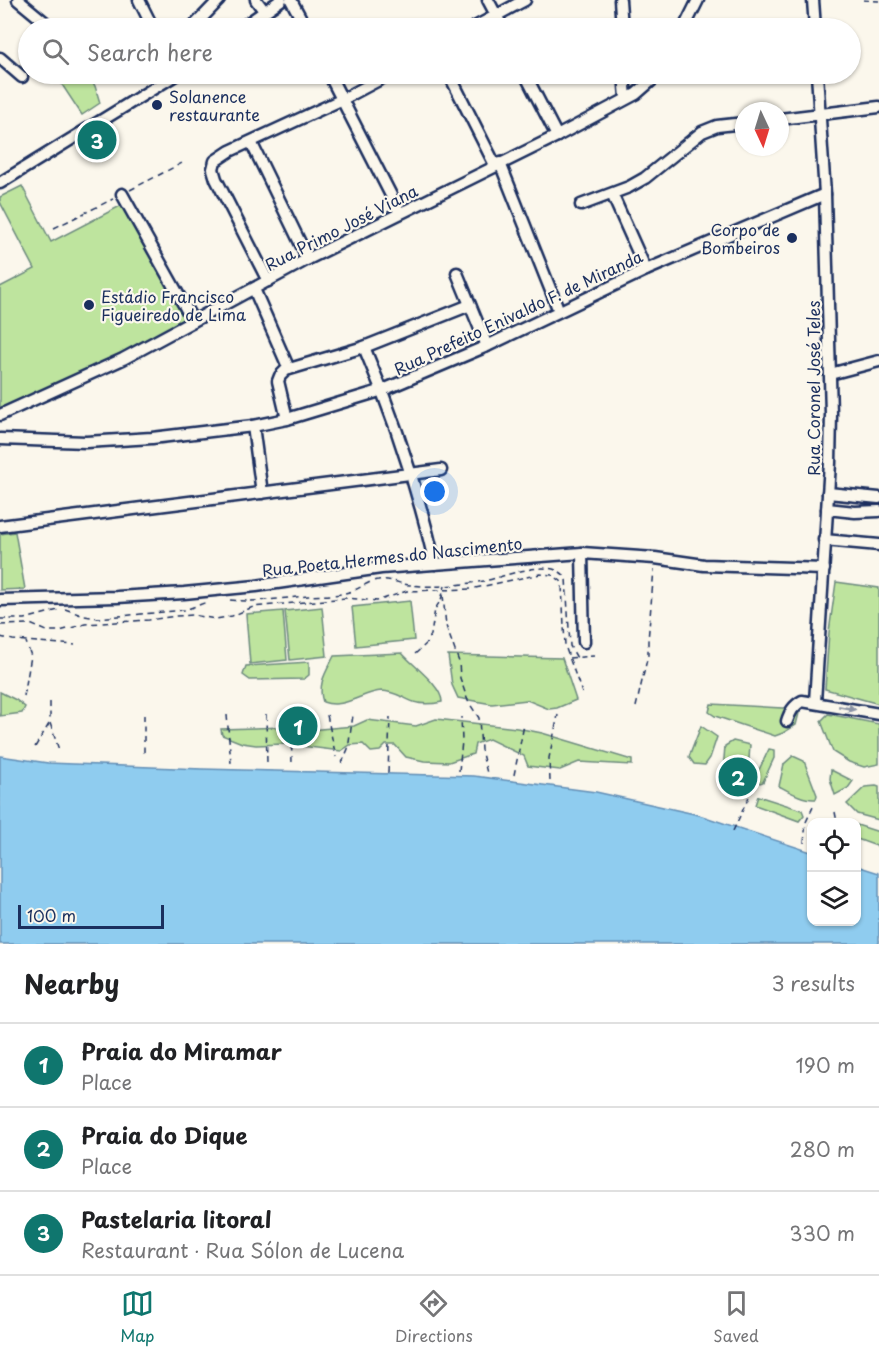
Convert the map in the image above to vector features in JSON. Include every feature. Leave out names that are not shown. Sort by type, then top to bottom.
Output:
[{"type":"street","points":[[18,0],[40,18]]},
{"type":"street","points":[[139,0],[148,18]]},
{"type":"street","points":[[202,18],[219,0]]},
{"type":"street","points":[[256,0],[265,12]]},
{"type":"street","points":[[256,18],[281,0]]},
{"type":"street","points":[[291,0],[301,18]]},
{"type":"street","points":[[488,0],[498,18]]},
{"type":"street","points":[[491,18],[525,0]]},
{"type":"street","points":[[620,0],[621,18]]},
{"type":"street","points":[[689,18],[698,0]]},
{"type":"street","points":[[813,0],[814,18]]},
{"type":"street","points":[[0,58],[18,74]]},
{"type":"street","points":[[0,183],[159,84]]},
{"type":"street","points":[[335,84],[400,213]]},
{"type":"street","points":[[268,280],[216,179],[213,164],[230,152],[371,84]]},
{"type":"street","points":[[453,84],[497,164],[559,311]]},
{"type":"street","points":[[530,84],[558,136]]},
{"type":"street","points":[[625,84],[626,98]]},
{"type":"street","name":"Rua Primo José Viana","points":[[0,415],[123,359],[308,259],[497,164],[558,136],[648,84]]},
{"type":"street","name":"Rua Coronel José Teles","points":[[815,702],[831,431],[825,194],[818,84]]},
{"type":"street","points":[[789,117],[879,107]]},
{"type":"street","points":[[581,205],[612,194],[645,178],[702,132],[717,126],[735,124]]},
{"type":"street","points":[[251,142],[308,259]]},
{"type":"street","points":[[612,194],[646,270]]},
{"type":"street","name":"Rua Prefeito Enivaldo F. de Miranda","points":[[0,439],[86,442],[153,438],[253,426],[287,419],[383,390],[487,346],[646,270],[825,194]]},
{"type":"street","points":[[122,195],[193,321]]},
{"type":"street","points":[[457,273],[487,346]]},
{"type":"street","points":[[254,289],[289,369]]},
{"type":"street","points":[[287,419],[279,384],[280,376],[289,369],[364,347],[470,305]]},
{"type":"street","points":[[364,347],[383,390],[411,474],[435,564]]},
{"type":"street","points":[[830,374],[879,361]]},
{"type":"street","points":[[253,426],[262,492]]},
{"type":"street","points":[[0,526],[441,470]]},
{"type":"street","points":[[828,493],[879,498]]},
{"type":"street","points":[[826,509],[855,512],[879,511]]},
{"type":"street","points":[[824,540],[879,545]]},
{"type":"street","points":[[582,553],[584,642]]},
{"type":"street","name":"Rua Poeta Hermes do Nascimento","points":[[0,600],[184,593],[381,568],[582,553],[655,558],[704,565],[824,569]]},
{"type":"street","points":[[787,721],[790,711],[802,701],[879,714]]},
{"type":"path","points":[[863,0],[879,1]]},
{"type":"path","points":[[636,707],[648,656],[655,558]]},
{"type":"path","points":[[226,599],[253,602],[343,594],[369,582],[382,579],[412,585],[445,585],[471,583],[529,570],[559,571],[566,578],[570,646],[577,658]]},
{"type":"path","points":[[0,625],[30,624],[47,631],[60,631],[86,624],[186,615],[216,619],[253,607],[347,598],[377,601],[407,591],[471,589],[540,574],[557,577],[562,585],[563,637],[568,658],[582,693]]},
{"type":"path","points":[[445,585],[443,595],[446,626],[459,662],[460,678],[478,718],[481,750],[487,773]]},
{"type":"path","points":[[415,654],[426,644],[431,634],[435,609],[443,595]]},
{"type":"path","points":[[0,619],[25,619],[61,609],[68,609],[92,618],[147,614],[185,610],[209,601]]},
{"type":"path","points":[[0,637],[75,645]]},
{"type":"path","points":[[24,696],[31,656],[25,641]]},
{"type":"path","points":[[568,658],[594,656]]},
{"type":"path","points":[[50,702],[50,723],[59,750]]},
{"type":"path","points":[[266,714],[267,764]]},
{"type":"path","points":[[291,714],[291,765]]},
{"type":"path","points":[[144,715],[144,756]]},
{"type":"path","points":[[227,715],[231,763]]},
{"type":"path","points":[[327,715],[336,757]]},
{"type":"path","points":[[342,763],[348,749],[353,715]]},
{"type":"path","points":[[550,780],[549,758],[558,716]]},
{"type":"path","points":[[388,772],[390,717]]},
{"type":"path","points":[[459,771],[462,741],[461,717]]},
{"type":"path","points":[[35,747],[50,723]]},
{"type":"path","points":[[514,775],[524,725]]},
{"type":"path","points":[[733,831],[754,786]]},
{"type":"path","points":[[804,843],[806,822],[813,807]]},
{"type":"path","points":[[835,812],[836,818]]},
{"type":"green space","points":[[62,84],[94,84],[100,103],[82,115]]},
{"type":"green space","name":"Estádio Francisco Figueiredo de Lima","points":[[22,186],[51,242],[124,204],[187,323],[0,420],[0,287],[35,269],[0,202],[0,197]]},
{"type":"green space","points":[[15,532],[25,589],[0,590],[0,534]]},
{"type":"green space","points":[[836,582],[879,588],[879,704],[825,689],[829,632]]},
{"type":"green space","points":[[410,601],[414,640],[356,646],[352,607]]},
{"type":"green space","points":[[322,607],[327,656],[290,660],[285,611]]},
{"type":"green space","points":[[283,611],[287,660],[250,664],[246,614]]},
{"type":"green space","points":[[402,653],[437,689],[442,702],[417,703],[394,693],[382,691],[338,704],[323,702],[322,684],[334,656]]},
{"type":"green space","points":[[448,655],[562,658],[576,700],[549,709],[527,700],[492,704],[458,698],[452,685]]},
{"type":"green space","points":[[309,662],[309,675],[304,679],[250,680],[243,675],[246,666]]},
{"type":"green space","points":[[0,692],[25,707],[22,713],[0,716]]},
{"type":"green space","points":[[711,704],[800,709],[796,725],[775,736],[715,716],[709,712]]},
{"type":"green space","points":[[828,714],[879,724],[879,764],[864,767],[849,762],[833,752],[821,721]]},
{"type":"green space","points":[[436,719],[542,733],[632,760],[632,765],[579,762],[560,770],[528,766],[524,756],[489,739],[475,744],[473,754],[449,762],[424,761],[406,757],[395,745],[386,745],[380,751],[371,752],[363,744],[350,745],[341,751],[285,744],[256,745],[242,743],[222,735],[221,729],[284,727],[309,730],[354,726],[367,720],[416,726]]},
{"type":"green space","points":[[701,726],[717,737],[710,758],[705,765],[694,764],[689,757]]},
{"type":"green space","points":[[733,741],[750,745],[746,770],[736,776],[723,771],[725,746]]},
{"type":"green space","points":[[769,749],[774,750],[774,758],[763,782],[760,783],[755,778]]},
{"type":"green space","points":[[793,756],[804,761],[817,795],[816,799],[801,797],[779,786],[784,764]]},
{"type":"green space","points":[[831,770],[853,781],[848,788],[835,795],[830,779]]},
{"type":"green space","points":[[865,787],[879,787],[879,820],[857,814],[847,804]]},
{"type":"green space","points":[[758,796],[802,810],[804,815],[799,821],[755,805]]},
{"type":"green space","points":[[861,826],[879,832],[879,847],[861,840]]},
{"type":"water","points":[[0,756],[48,763],[474,776],[596,792],[699,815],[807,851],[807,926],[861,926],[861,867],[879,873],[879,944],[0,944]]},
{"type":"place","name":"Solanence restaurante","points":[[157,105]]},
{"type":"place","name":"Pastelaria litoral","points":[[97,140]]},
{"type":"place","name":"Corpo de Bombeiros","points":[[792,238]]},
{"type":"place","name":"Estádio Francisco Figueiredo de Lima","points":[[89,305]]},
{"type":"place","name":"Praia do Miramar","points":[[298,726]]},
{"type":"place","name":"Praia do Dique","points":[[738,777]]}]
